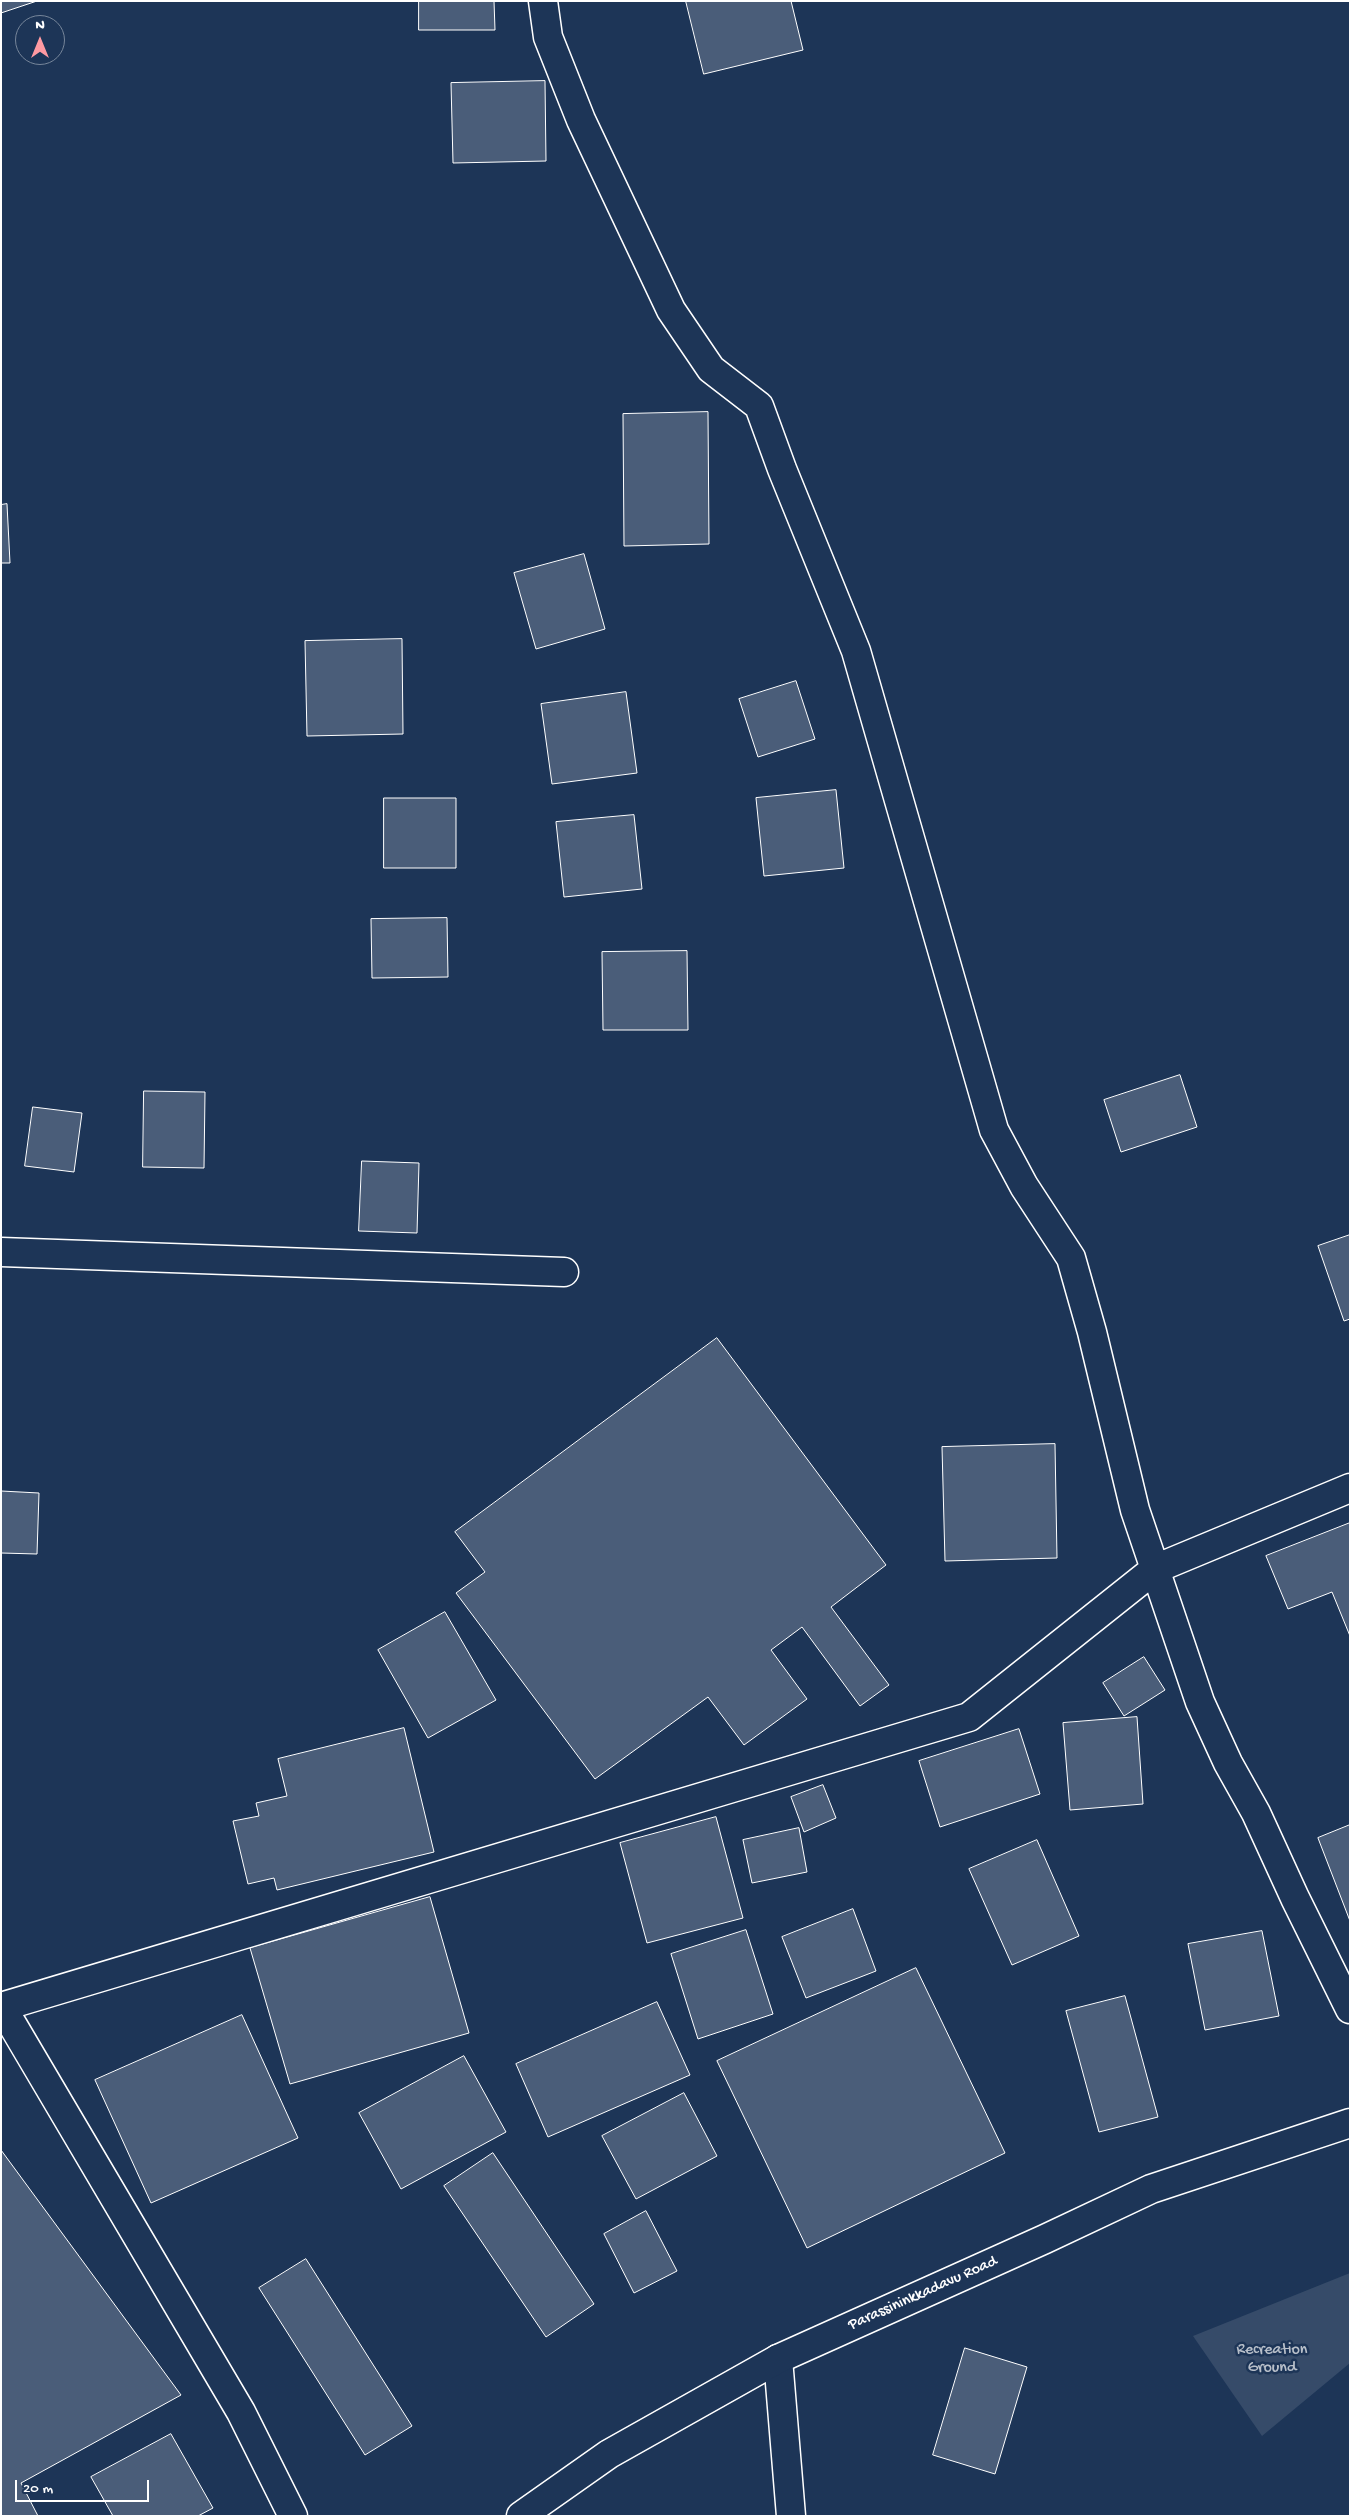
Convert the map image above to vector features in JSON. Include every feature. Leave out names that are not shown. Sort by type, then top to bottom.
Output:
[{"type":"street","points":[[543,1],[548,37],[581,120],[671,310],[711,369],[759,406],[782,469],[856,652],[994,1130],[1024,1186],[1071,1258],[1092,1332],[1135,1510],[1200,1702],[1228,1763],[1256,1813],[1294,1898],[1350,2010]]},
{"type":"street","points":[[1,1252],[564,1272]]},
{"type":"street","points":[[293,2516],[241,2412],[2,2007],[969,1717],[1155,1569],[1350,1488]]},
{"type":"street","name":"Parassininkkadavu Road","points":[[521,2516],[609,2454],[778,2359],[1045,2240],[1151,2188],[1350,2123]]},
{"type":"street","points":[[778,2359],[791,2516]]},
{"type":"green space","name":"Recreation Ground","points":[[1350,2273],[1350,2363],[1262,2436],[1193,2336]]},
{"type":"building","points":[[1,1],[37,1],[1,13]]},
{"type":"building","points":[[419,1],[494,1],[495,30],[419,30]]},
{"type":"building","points":[[686,1],[791,1],[803,50],[704,74]]},
{"type":"building","points":[[545,81],[546,161],[453,163],[451,83]]},
{"type":"building","points":[[708,412],[709,544],[624,546],[623,414]]},
{"type":"building","points":[[7,504],[10,563],[1,563],[1,505]]},
{"type":"building","points":[[584,554],[605,629],[536,649],[514,573]]},
{"type":"building","points":[[402,639],[403,734],[307,736],[305,641]]},
{"type":"building","points":[[796,681],[815,739],[758,757],[739,699]]},
{"type":"building","points":[[626,692],[637,773],[552,784],[541,704]]},
{"type":"building","points":[[836,790],[844,868],[764,876],[756,798]]},
{"type":"building","points":[[384,798],[456,798],[456,868],[384,868]]},
{"type":"building","points":[[634,815],[642,889],[564,897],[556,822]]},
{"type":"building","points":[[447,918],[448,977],[372,978],[371,919]]},
{"type":"building","points":[[687,951],[688,1030],[603,1030],[602,952]]},
{"type":"building","points":[[1180,1075],[1197,1127],[1121,1152],[1104,1100]]},
{"type":"building","points":[[144,1091],[205,1092],[204,1168],[143,1167]]},
{"type":"building","points":[[33,1107],[82,1113],[74,1172],[25,1166]]},
{"type":"building","points":[[362,1161],[419,1163],[417,1233],[359,1231]]},
{"type":"building","points":[[1350,1235],[1350,1319],[1344,1321],[1318,1246]]},
{"type":"building","points":[[717,1338],[886,1565],[831,1607],[889,1685],[860,1706],[802,1627],[771,1650],[807,1699],[744,1745],[708,1697],[595,1779],[456,1593],[485,1572],[455,1532]]},
{"type":"building","points":[[1055,1444],[1057,1558],[945,1561],[942,1447]]},
{"type":"building","points":[[1,1491],[39,1493],[37,1554],[1,1553]]},
{"type":"building","points":[[1350,1523],[1350,1636],[1332,1592],[1288,1609],[1266,1556]]},
{"type":"building","points":[[445,1612],[496,1700],[428,1738],[378,1650]]},
{"type":"building","points":[[1144,1657],[1165,1690],[1124,1716],[1103,1683]]},
{"type":"building","points":[[1137,1717],[1143,1804],[1070,1810],[1063,1723]]},
{"type":"building","points":[[404,1728],[434,1852],[277,1890],[274,1878],[248,1884],[233,1821],[259,1816],[256,1803],[287,1796],[278,1759]]},
{"type":"building","points":[[1019,1729],[1040,1794],[940,1827],[919,1761]]},
{"type":"building","points":[[823,1785],[836,1818],[804,1832],[791,1797]]},
{"type":"building","points":[[716,1817],[743,1918],[647,1943],[620,1843]]},
{"type":"building","points":[[1350,1825],[1350,1921],[1318,1838]]},
{"type":"building","points":[[799,1828],[807,1872],[752,1883],[743,1840]]},
{"type":"building","points":[[1037,1840],[1079,1936],[1012,1965],[969,1869]]},
{"type":"building","points":[[430,1897],[469,2033],[290,2084],[250,1948]]},
{"type":"building","points":[[853,1909],[876,1971],[806,1998],[782,1937]]},
{"type":"building","points":[[746,1930],[773,2014],[698,2039],[671,1954]]},
{"type":"building","points":[[1262,1931],[1279,2016],[1205,2030],[1188,1944]]},
{"type":"building","points":[[916,1968],[1005,2153],[807,2248],[717,2061]]},
{"type":"building","points":[[1125,1996],[1158,2117],[1099,2132],[1066,2011]]},
{"type":"building","points":[[657,2002],[690,2075],[548,2137],[516,2064]]},
{"type":"building","points":[[242,2015],[298,2138],[151,2203],[95,2080]]},
{"type":"building","points":[[464,2056],[506,2132],[401,2189],[359,2113]]},
{"type":"building","points":[[684,2093],[717,2156],[636,2199],[602,2136]]},
{"type":"building","points":[[1,2150],[181,2395],[21,2483],[38,2516],[1,2516]]},
{"type":"building","points":[[493,2153],[594,2304],[546,2337],[444,2186]]},
{"type":"building","points":[[646,2211],[677,2271],[634,2293],[604,2234]]},
{"type":"building","points":[[306,2259],[412,2426],[365,2455],[259,2288]]},
{"type":"building","points":[[965,2348],[1027,2367],[995,2474],[933,2455]]},
{"type":"building","points":[[171,2434],[213,2508],[198,2516],[113,2516],[91,2477]]}]
